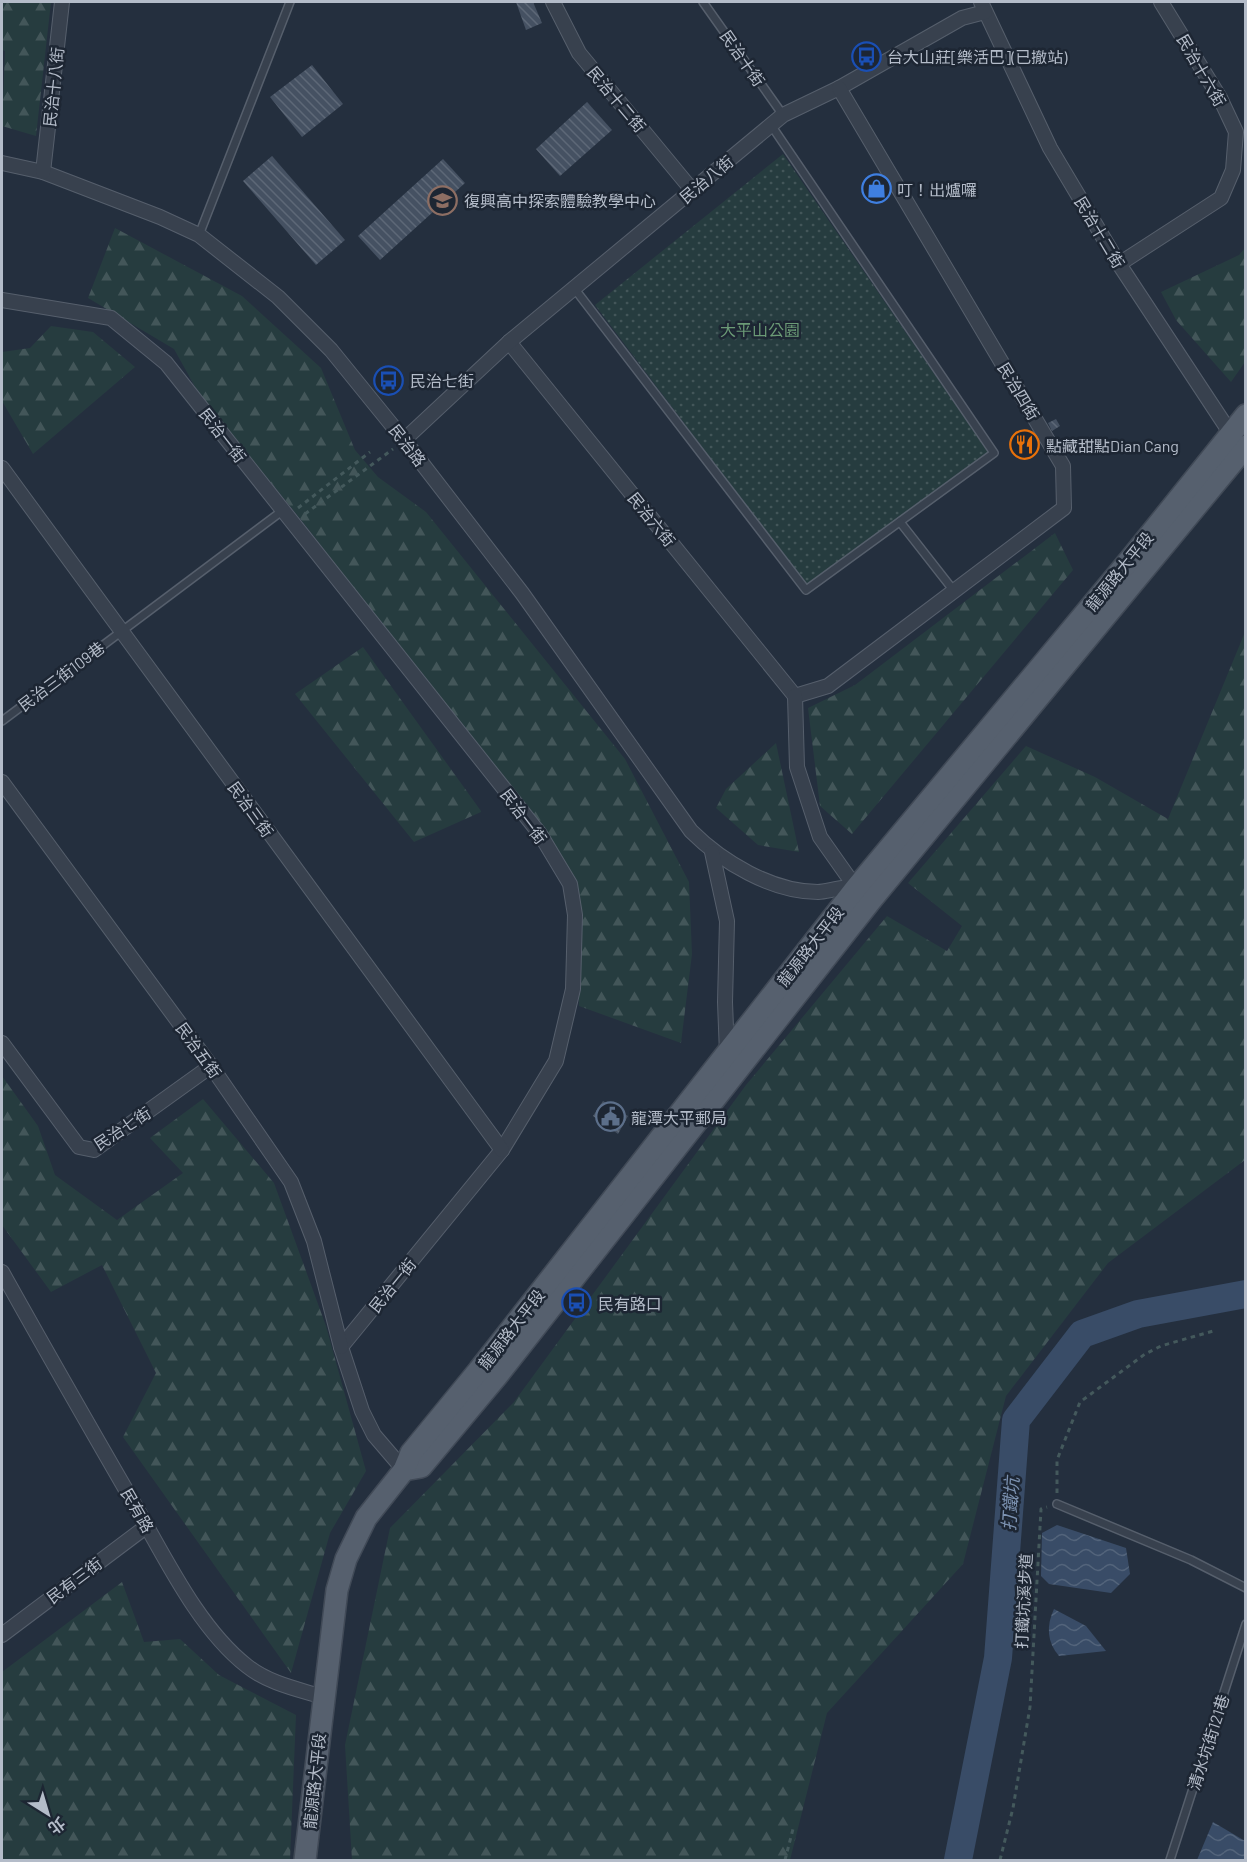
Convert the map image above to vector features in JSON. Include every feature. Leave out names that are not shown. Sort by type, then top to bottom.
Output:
[{"type":"main road","name":"龍源路大平段","points":[[305,1860],[337,1590],[345,1559],[366,1518],[404,1470],[421,1467],[497,1376],[733,1060],[864,893],[1239,443],[1245,415]]},
{"type":"street","name":"民治十八街","points":[[43,172],[62,2]]},
{"type":"street","name":"民治十二街","points":[[553,2],[579,53],[692,190]]},
{"type":"street","name":"民治十六街","points":[[1119,264],[1221,198],[1233,170],[1236,132],[1220,98],[1161,2]]},
{"type":"street","name":"民治十二街","points":[[983,7],[1050,148],[1119,264],[1239,443]]},
{"type":"street","name":"民治八街","points":[[404,440],[509,342],[783,115],[840,88],[983,7]]},
{"type":"street","name":"民治四街","points":[[795,696],[828,686],[1064,508],[1064,466],[840,88]]},
{"type":"street","name":"民治路","points":[[2,163],[43,172],[160,216],[199,235],[278,297],[331,350],[404,440],[529,602],[691,831],[712,852]]},
{"type":"street","name":"民治一街","points":[[2,300],[111,318],[166,363],[540,834],[570,884],[575,915],[573,989],[556,1061],[502,1150],[341,1347]]},
{"type":"street","name":"民治六街","points":[[509,342],[795,696]]},
{"type":"street","name":"民治三街","points":[[2,468],[120,632],[502,1150]]},
{"type":"street","points":[[795,696],[797,768],[820,837],[864,893]]},
{"type":"street","name":"民治五街","points":[[2,782],[211,1066],[291,1182],[314,1241],[341,1347]]},
{"type":"street","points":[[712,852],[780,885],[816,892],[864,893]]},
{"type":"street","points":[[712,852],[728,921],[733,1060]]},
{"type":"street","name":"民治七街","points":[[2,1043],[79,1148],[94,1150],[211,1066]]},
{"type":"street","name":"民有路","points":[[2,1272],[147,1526],[196,1607],[222,1644],[248,1667],[281,1684],[323,1697]]},
{"type":"street","points":[[341,1347],[362,1412],[374,1435],[404,1470]]},
{"type":"street","name":"民有三街","points":[[2,1635],[147,1526]]},
{"type":"lane","points":[[199,235],[290,2]]},
{"type":"lane","name":"民治十街","points":[[703,2],[783,115]]},
{"type":"lane","points":[[574,288],[806,590],[994,453],[771,125]]},
{"type":"lane","name":"民治三街109巷","points":[[2,721],[282,511]]},
{"type":"lane","points":[[900,522],[954,591]]},
{"type":"lane","points":[[1057,1504],[1191,1560],[1245,1588]]},
{"type":"lane","name":"清水坑街121巷","points":[[1170,1860],[1245,1624]]},
{"type":"path","points":[[303,515],[404,440]]},
{"type":"path","points":[[298,508],[370,452]]},
{"type":"path","points":[[1057,1504],[1057,1460],[1080,1402],[1145,1354],[1161,1346],[1213,1331]]},
{"type":"path","name":"打鐵坑溪步道","points":[[1000,1860],[1013,1808],[1030,1707],[1041,1509],[1057,1504]]},
{"type":"path","points":[[785,1860],[793,1829]]},
{"type":"green space","points":[[2,2],[51,2],[36,136],[2,126],[5,51],[2,50]]},
{"type":"green space","name":"大平山公園","points":[[783,154],[988,452],[807,586],[595,305]]},
{"type":"green space","points":[[115,228],[242,296],[321,368],[355,450],[378,477],[426,512],[625,759],[689,882],[692,954],[681,1043],[579,1006],[576,897],[465,736],[306,526],[198,392],[174,349],[88,298]]},
{"type":"green space","points":[[1245,248],[1245,362],[1231,382],[1176,320],[1161,292],[1239,255]]},
{"type":"green space","points":[[51,326],[93,332],[135,367],[33,454],[2,401],[2,352],[30,348]]},
{"type":"green space","points":[[1055,533],[1073,570],[852,834],[820,806],[808,708],[855,685]]},
{"type":"green space","points":[[1245,632],[1245,1160],[1108,1263],[1006,1396],[963,1564],[827,1713],[790,1860],[352,1860],[345,1745],[390,1528],[514,1402],[746,1085],[887,916],[947,951],[962,926],[908,883],[1026,746],[1095,777],[1168,819]]},
{"type":"green space","points":[[363,647],[481,812],[414,842],[295,694]]},
{"type":"green space","points":[[776,743],[799,852],[758,845],[716,808],[726,789]]},
{"type":"green space","points":[[2,1076],[38,1126],[55,1175],[117,1220],[183,1173],[150,1138],[203,1099],[274,1183],[326,1326],[366,1471],[330,1533],[291,1673],[123,1437],[156,1373],[102,1265],[51,1292],[2,1225]]},
{"type":"green space","points":[[122,1582],[144,1642],[180,1639],[219,1675],[296,1715],[290,1860],[2,1860],[2,1672]]},
{"type":"water","points":[[1057,1525],[1126,1548],[1130,1574],[1111,1593],[1049,1584],[1041,1576],[1042,1533]]},
{"type":"water","points":[[1054,1609],[1086,1626],[1106,1651],[1059,1656],[1052,1645],[1049,1634]]},
{"type":"water","points":[[1213,1822],[1245,1841],[1245,1860],[1197,1860]]},
{"type":"building","points":[[516,2],[533,2],[542,23],[526,30]]},
{"type":"building","points":[[312,65],[343,104],[302,137],[270,97]]},
{"type":"building","points":[[587,102],[612,130],[560,176],[536,149]]},
{"type":"building","points":[[272,156],[345,240],[316,265],[243,181]]},
{"type":"building","points":[[443,159],[465,183],[380,260],[358,236]]},
{"type":"building","points":[[1056,419],[1060,426],[1052,431],[1048,423]]},
{"type":"building","name":"點藏甜點Dian Cang","points":[[1032,431],[1037,441],[1021,452],[1018,437]]},
{"type":"building","points":[[603,1101],[628,1116],[618,1134],[593,1116]]},
{"type":"waterway","name":"打鐵坑","points":[[958,1860],[998,1658],[1016,1420],[1082,1334],[1138,1314],[1246,1294]]},
{"type":"place","name":"台大山莊[樂活巴](已撤站)","points":[[866,56]]},
{"type":"place","name":"叮！出爐囉","points":[[876,189]]},
{"type":"place","name":"復興高中探索體驗教學中心","points":[[443,200]]},
{"type":"place","name":"民治七街","points":[[389,380]]},
{"type":"place","name":"點藏甜點Dian Cang","points":[[1025,445]]},
{"type":"place","name":"龍潭大平郵局","points":[[610,1117]]},
{"type":"place","name":"民有路口","points":[[577,1303]]}]
